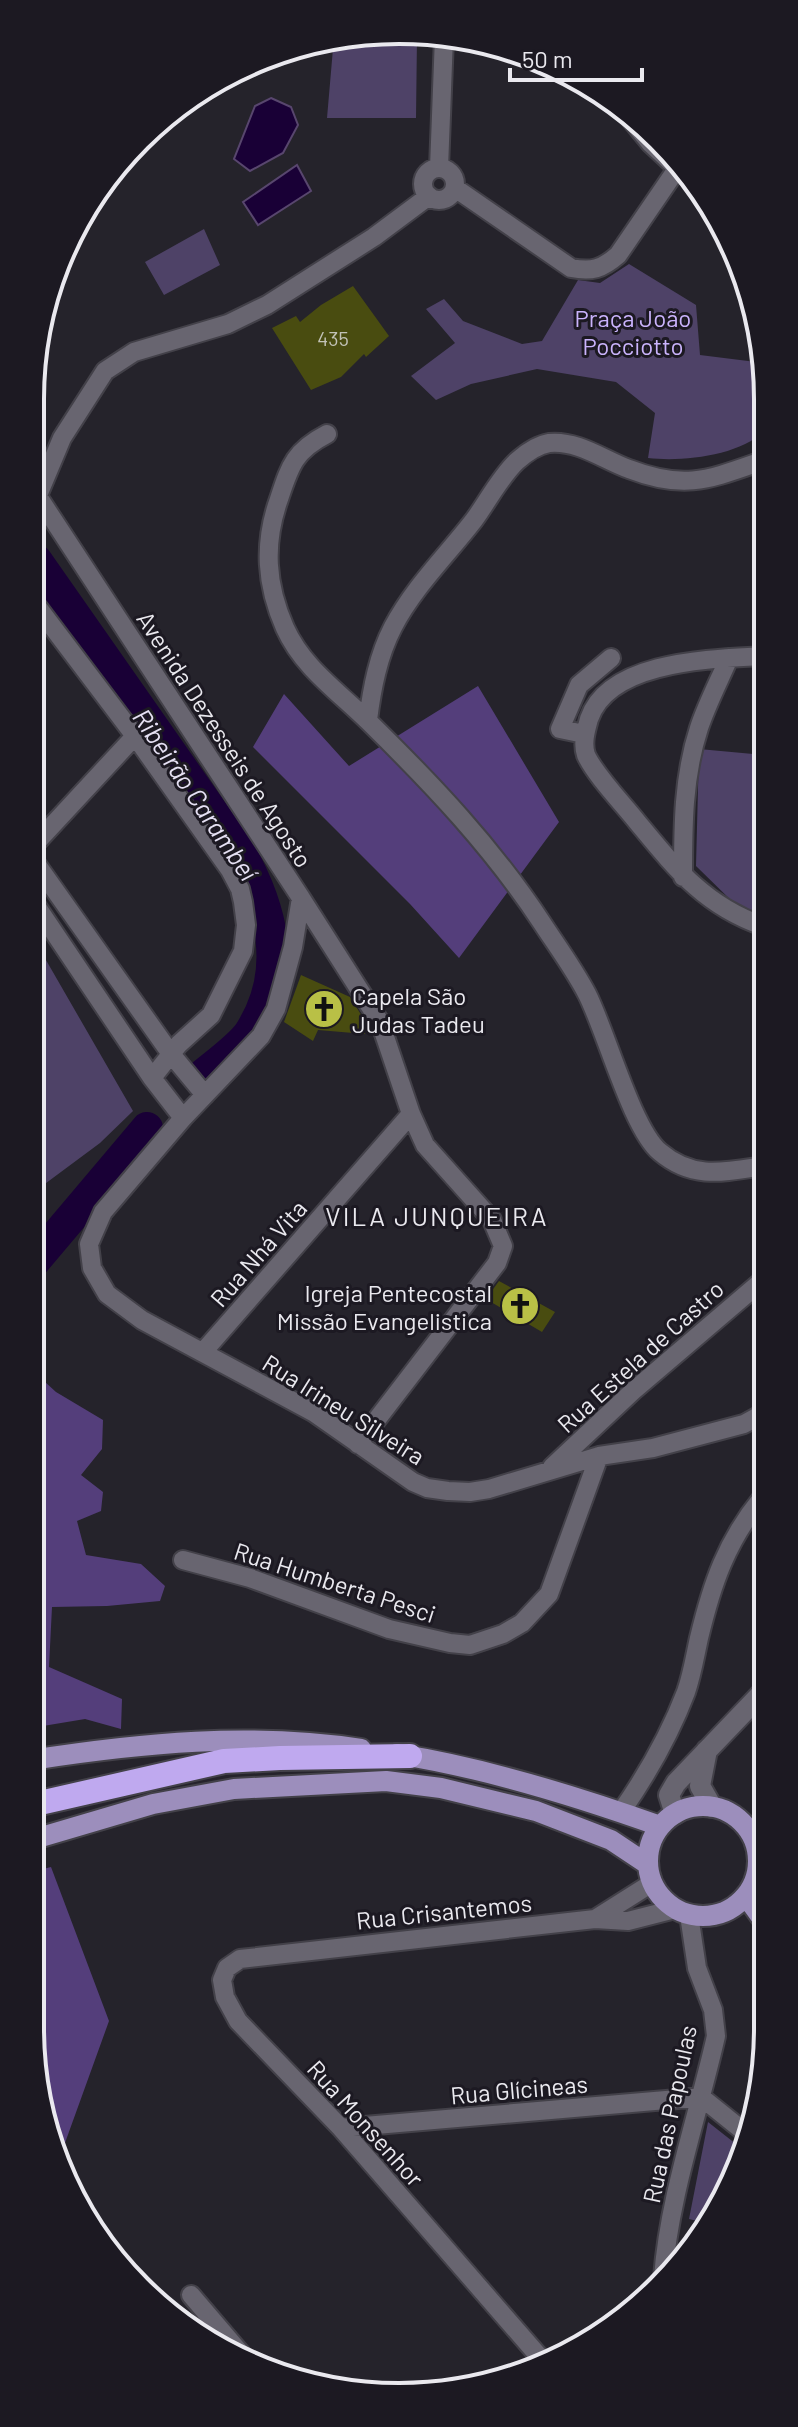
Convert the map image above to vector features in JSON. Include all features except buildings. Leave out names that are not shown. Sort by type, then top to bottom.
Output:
[{"type":"highway","points":[[44,1802],[224,1761],[410,1756]]},
{"type":"main road","points":[[44,1758],[117,1747],[249,1740],[307,1742],[410,1756],[469,1769],[621,1812],[667,1820]]},
{"type":"main road","points":[[44,1836],[153,1804],[234,1789],[386,1781],[441,1788],[536,1811],[611,1840],[650,1874],[662,1899],[682,1912],[710,1916],[730,1910],[746,1896],[754,1882]]},
{"type":"main road","points":[[650,1874],[651,1843],[667,1820],[699,1806],[730,1813],[745,1825],[754,1839]]},
{"type":"main road","points":[[746,1896],[754,1907]]},
{"type":"street","points":[[439,168],[444,47]]},
{"type":"street","points":[[439,168],[448,170],[454,178],[455,188],[444,199],[429,196],[423,188],[424,178],[430,171],[439,168]]},
{"type":"street","points":[[455,188],[571,268],[590,271],[605,267],[618,255],[674,175]]},
{"type":"street","points":[[44,484],[62,438],[105,371],[134,352],[228,324],[267,305],[374,237],[429,196]]},
{"type":"street","points":[[327,434],[302,449],[290,468],[274,514],[266,567],[272,596],[286,631],[315,673],[368,720],[504,866],[587,993],[651,1142],[659,1151],[696,1172],[710,1174],[754,1167]]},
{"type":"street","points":[[368,720],[381,655],[393,626],[421,584],[516,462],[533,449],[549,443],[577,446],[630,469],[668,481],[696,482],[754,464]]},
{"type":"street","name":"Avenida Dezesseis de Agosto","points":[[44,508],[301,898],[293,947],[276,1009],[261,1036],[205,1095]]},
{"type":"street","points":[[44,616],[135,736],[230,870],[240,889],[246,925],[243,951],[211,1015],[171,1054],[152,1078]]},
{"type":"street","points":[[754,657],[690,661],[622,683],[603,696],[592,712],[584,734],[586,754],[606,783],[683,877],[713,903],[754,923]]},
{"type":"street","points":[[584,734],[560,729],[579,685],[611,658]]},
{"type":"street","points":[[683,877],[686,781],[699,728],[729,658]]},
{"type":"street","points":[[44,834],[135,736]]},
{"type":"street","points":[[44,875],[171,1054],[205,1095]]},
{"type":"street","points":[[301,898],[380,1022],[411,1114],[425,1145],[492,1220],[503,1246],[497,1263],[358,1444]]},
{"type":"street","points":[[44,917],[152,1078],[183,1118]]},
{"type":"street","name":"Rua Irineu Silveira","points":[[205,1095],[103,1212],[89,1244],[92,1268],[107,1294],[142,1320],[313,1412],[413,1482],[438,1490],[470,1492],[489,1489],[550,1469],[599,1456],[653,1448],[744,1424],[754,1418]]},
{"type":"street","name":"Rua Nhá Vita","points":[[203,1352],[411,1114]]},
{"type":"street","name":"Rua Estela de Castro","points":[[550,1469],[633,1391],[754,1288]]},
{"type":"street","name":"Rua Humberta Pesci","points":[[183,1560],[250,1578],[389,1629],[470,1645],[503,1634],[522,1623],[549,1594],[599,1456]]},
{"type":"street","points":[[621,1812],[644,1779],[686,1692],[720,1564],[754,1508]]},
{"type":"street","points":[[667,1820],[669,1795],[676,1783],[754,1701]]},
{"type":"street","points":[[707,1750],[700,1786],[712,1807]]},
{"type":"street","name":"Rua Crisantemos","points":[[595,1919],[650,1874]]},
{"type":"street","name":"Rua Crisantemos","points":[[298,1950],[595,1919],[628,1921],[682,1912]]},
{"type":"street","name":"Rua das Papoulas","points":[[664,2264],[677,2187],[716,2036],[713,2010],[697,1968],[682,1912]]},
{"type":"street","name":"Rua Monsenhor","points":[[298,1950],[240,1959],[227,1968],[222,1980],[225,1997],[238,2021],[341,2128],[538,2355]]},
{"type":"street","points":[[701,2097],[739,2128]]},
{"type":"street","name":"Rua Glícineas","points":[[341,2128],[701,2097]]},
{"type":"street","points":[[191,2295],[228,2339]]},
{"type":"green space","points":[[376,45],[417,45],[416,118],[327,118],[333,51]]},
{"type":"green space","points":[[204,229],[220,265],[164,295],[145,262]]},
{"type":"green space","name":"Praça João Pocciotto","points":[[629,264],[696,305],[700,355],[752,361],[754,439],[725,452],[693,458],[648,458],[655,413],[616,382],[537,369],[471,384],[436,400],[411,376],[455,343],[426,309],[444,299],[463,321],[522,344],[542,341],[578,280],[600,283]]},
{"type":"green space","points":[[699,749],[754,754],[754,914],[743,912],[696,866]]},
{"type":"green space","points":[[44,957],[133,1111],[100,1143],[44,1185]]},
{"type":"green space","points":[[708,2122],[735,2143],[706,2206],[697,2221],[689,2219]]},
{"type":"shaded area","points":[[271,98],[291,107],[298,125],[283,153],[250,171],[234,159],[255,106]]},
{"type":"shaded area","points":[[297,165],[311,191],[258,225],[243,202]]},
{"type":"shaded area","points":[[478,686],[559,822],[459,958],[410,904],[253,747],[284,694],[349,766]]},
{"type":"shaded area","points":[[44,1381],[56,1392],[103,1420],[102,1449],[81,1475],[103,1492],[101,1511],[77,1521],[86,1555],[141,1564],[165,1586],[160,1601],[52,1607],[49,1667],[122,1699],[121,1729],[85,1719],[44,1726]]},
{"type":"shaded area","points":[[51,1867],[109,2021],[64,2145],[51,2097],[45,2051],[44,1869]]},
{"type":"waterway","name":"Ribeirão Carambeí","points":[[44,571],[239,850],[260,894],[272,940],[269,986],[262,1009],[246,1038],[199,1078]]},
{"type":"waterway","points":[[44,1250],[147,1128]]},
{"type":"place","name":"Capela São Judas Tadeu","points":[[324,1009]]},
{"type":"place","name":"Igreja Pentecostal Missão Evangelistica","points":[[520,1306]]},
{"type":"district","name":"VILA JUNQUEIRA","points":[[437,1215]]}]
